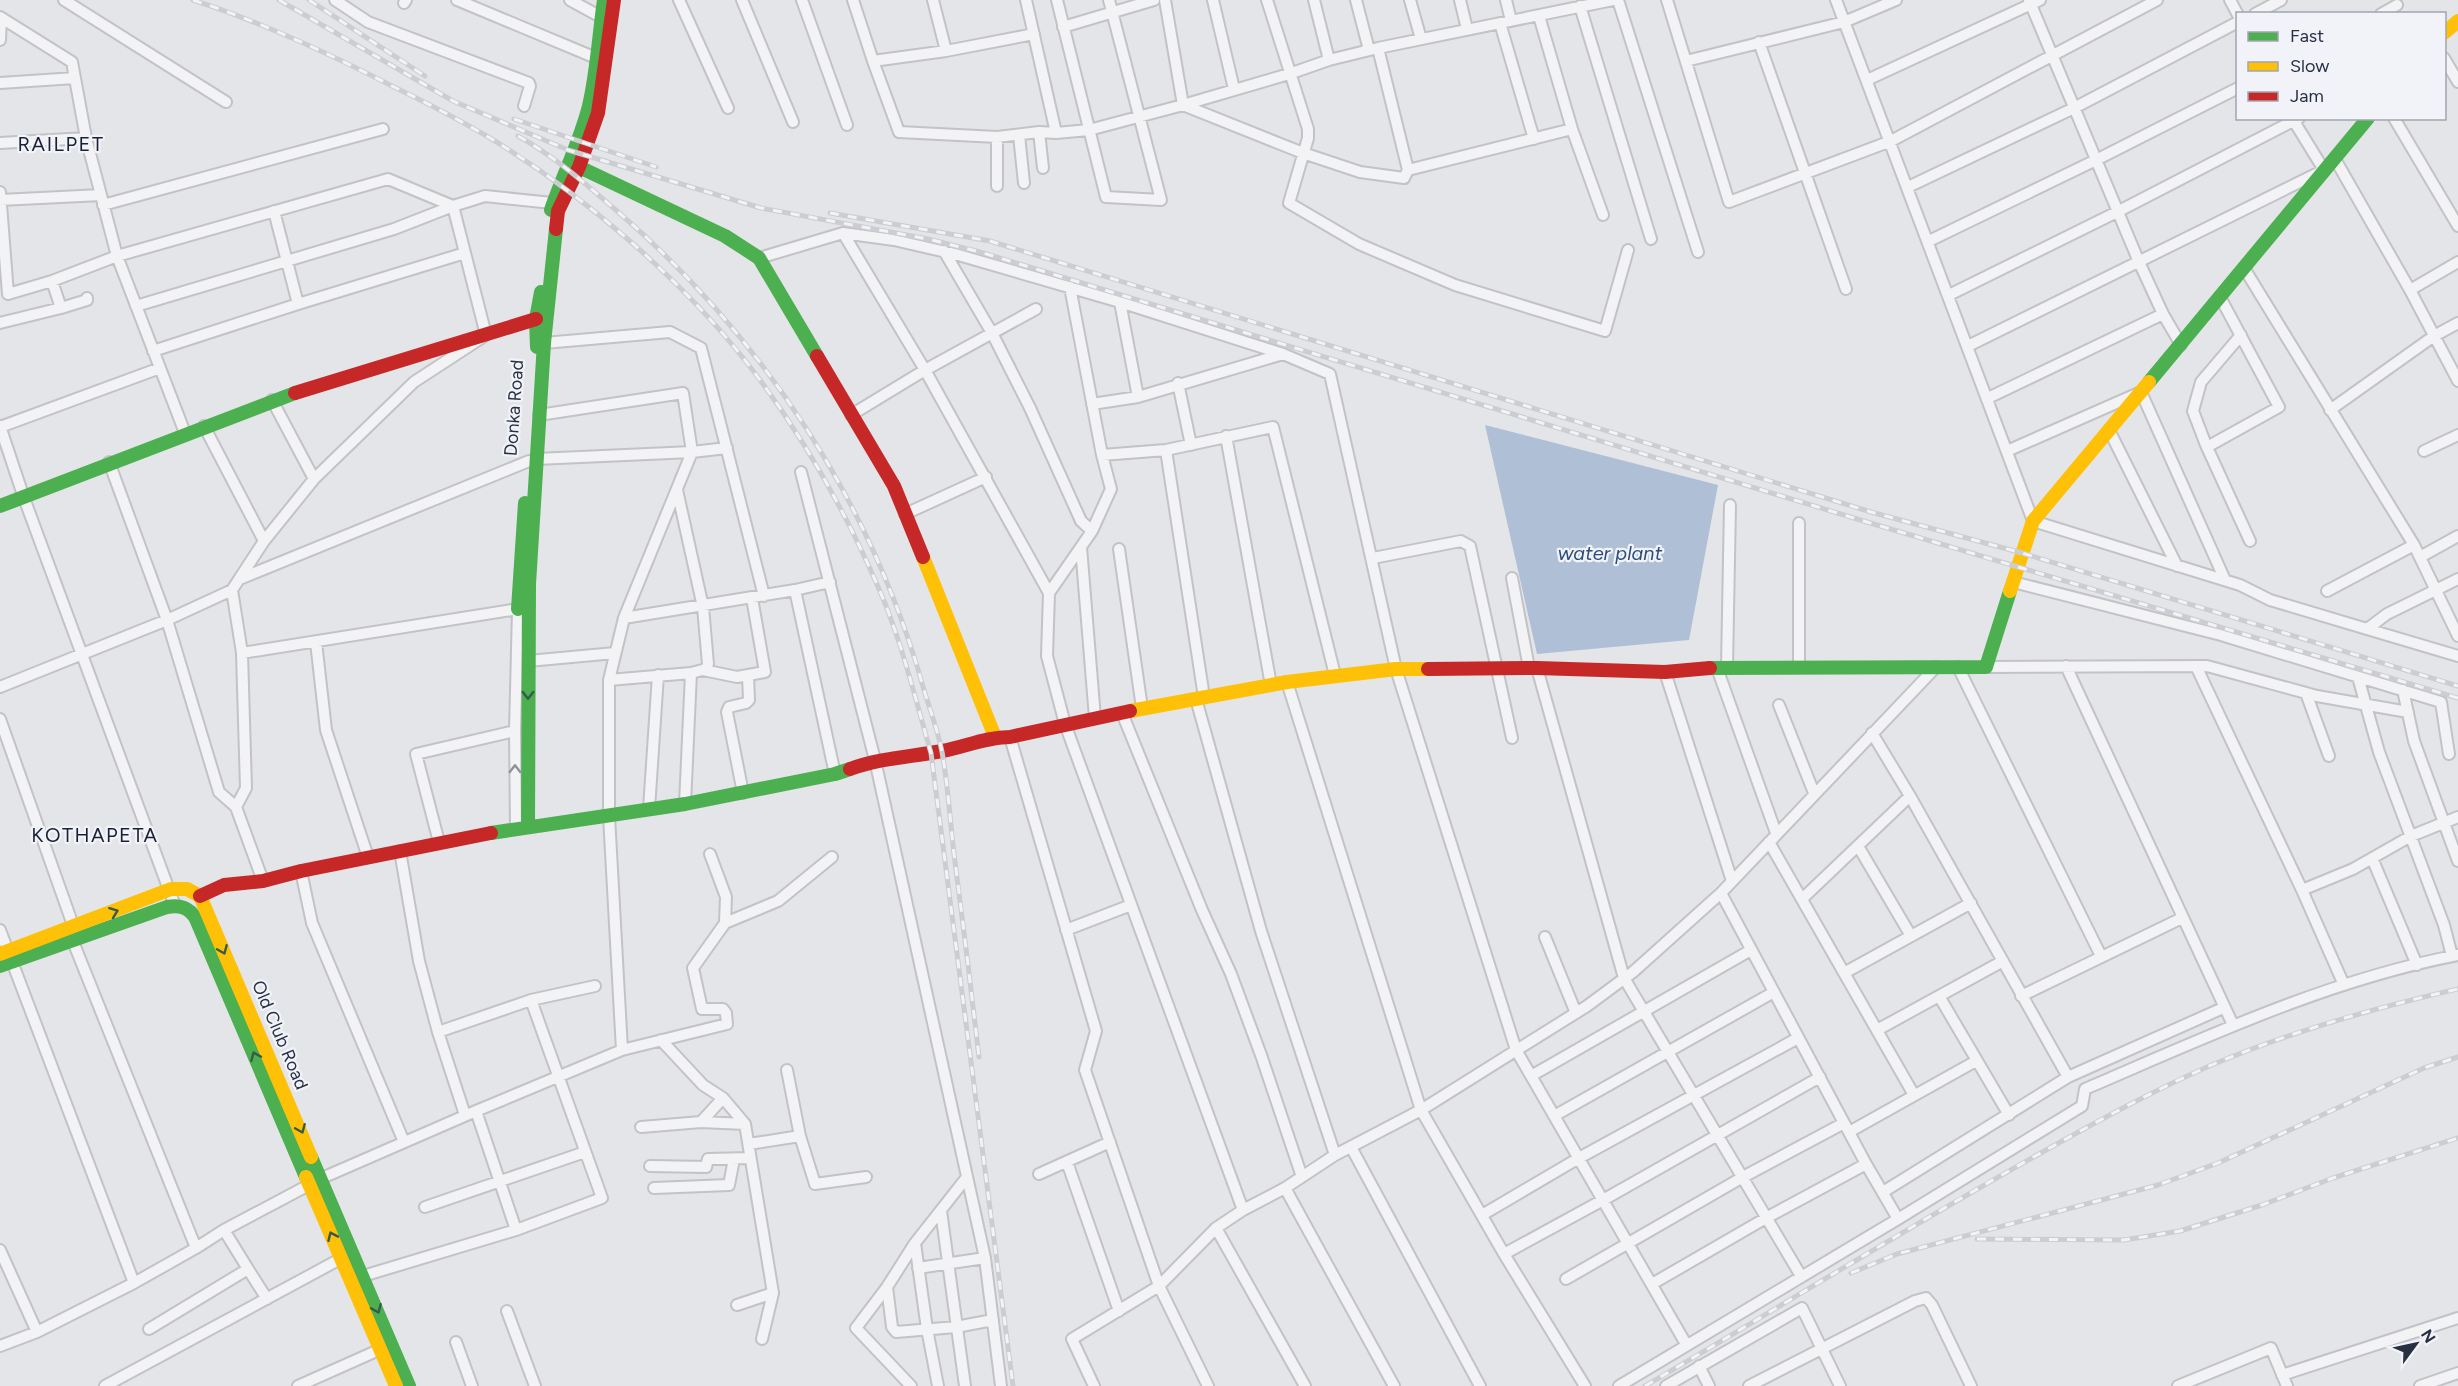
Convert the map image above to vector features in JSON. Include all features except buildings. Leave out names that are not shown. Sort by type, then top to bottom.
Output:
[{"type":"street","points":[[64,0],[226,102]]},
{"type":"street","points":[[335,0],[368,22],[529,83],[524,106]]},
{"type":"street","points":[[457,0],[596,58]]},
{"type":"street","points":[[570,0],[601,17]]},
{"type":"street","name":"Donka Road","points":[[522,827],[532,460],[538,338],[536,319],[540,307],[552,203],[570,163],[589,105],[603,0]]},
{"type":"street","name":"Donka Road","points":[[522,827],[515,731],[518,609],[558,211],[579,167],[602,96],[614,0]]},
{"type":"street","points":[[679,0],[728,108]]},
{"type":"street","points":[[742,0],[793,122]]},
{"type":"street","points":[[802,0],[847,124]]},
{"type":"street","points":[[853,0],[899,132],[997,137],[1089,130],[1373,49],[1539,16],[1558,5],[1580,6],[1606,1]]},
{"type":"street","points":[[933,0],[946,51]]},
{"type":"street","points":[[1026,0],[1056,133]]},
{"type":"street","points":[[1057,0],[1106,197],[1161,200],[1109,0]]},
{"type":"street","points":[[1063,27],[1154,0]]},
{"type":"street","points":[[1165,0],[1183,105]]},
{"type":"street","points":[[1213,0],[1234,89]]},
{"type":"street","points":[[1267,0],[1308,129],[1308,138],[1289,204],[1359,244],[1455,285],[1605,331],[1628,250]]},
{"type":"street","points":[[1314,0],[1329,60]]},
{"type":"street","points":[[1183,105],[1303,153],[1360,172],[1404,178],[1408,170],[1373,49],[1356,0]]},
{"type":"street","points":[[1410,0],[1421,39]]},
{"type":"street","points":[[1460,0],[1467,29]]},
{"type":"street","points":[[1506,0],[1511,21]]},
{"type":"street","points":[[1618,0],[1698,252]]},
{"type":"street","points":[[1667,0],[1729,202],[1891,141],[2157,0]]},
{"type":"street","points":[[1836,0],[2034,521]]},
{"type":"street","points":[[1686,61],[1844,22],[1896,0]]},
{"type":"street","points":[[2259,12],[2281,0]]},
{"type":"street","points":[[1867,80],[2033,2],[2052,57],[2117,212],[2163,314],[2181,345]]},
{"type":"street","points":[[1580,6],[1652,239]]},
{"type":"street","points":[[1539,16],[1572,129],[1603,215]]},
{"type":"street","points":[[0,40],[1,18],[72,62],[86,138],[117,256],[185,433]]},
{"type":"street","points":[[2446,32],[2458,21]]},
{"type":"street","points":[[1500,23],[1534,140]]},
{"type":"street","points":[[1908,187],[2074,108],[2236,23]]},
{"type":"street","points":[[873,61],[946,51],[1034,34]]},
{"type":"street","points":[[1759,42],[1846,289]]},
{"type":"street","points":[[2446,60],[2458,82]]},
{"type":"street","points":[[0,83],[75,78]]},
{"type":"street","points":[[1929,241],[2236,89]]},
{"type":"street","points":[[1949,295],[2117,212],[2293,120]]},
{"type":"street","points":[[2296,120],[2325,170]]},
{"type":"street","points":[[1986,667],[2034,521],[2366,120]]},
{"type":"street","points":[[2395,120],[2458,226]]},
{"type":"street","points":[[0,200],[102,200],[383,129]]},
{"type":"street","points":[[1408,170],[1572,129]]},
{"type":"street","points":[[1039,132],[1043,168]]},
{"type":"street","points":[[1019,135],[1024,183]]},
{"type":"street","points":[[997,137],[997,186]]},
{"type":"street","points":[[0,143],[86,138]]},
{"type":"street","points":[[2335,159],[2458,381]]},
{"type":"street","points":[[579,167],[725,236],[759,258],[894,486],[995,737]]},
{"type":"street","points":[[1968,346],[2325,170]]},
{"type":"street","points":[[0,192],[8,294],[117,256],[387,179],[453,207]]},
{"type":"street","points":[[136,306],[394,229],[485,196],[552,203]]},
{"type":"street","points":[[453,207],[486,335]]},
{"type":"street","points":[[274,211],[298,303]]},
{"type":"street","points":[[759,258],[843,233],[894,240],[944,251],[1120,302],[1283,354],[1330,374],[1396,669],[1516,1050],[1686,1344]]},
{"type":"street","points":[[843,233],[925,370],[1049,593],[1047,656],[1065,724],[1243,1210]]},
{"type":"street","points":[[944,251],[992,333],[1030,408],[1081,521],[1092,531]]},
{"type":"street","points":[[153,351],[298,303],[465,254]]},
{"type":"street","points":[[2409,290],[2458,262]]},
{"type":"street","points":[[2244,268],[2414,546],[2458,636]]},
{"type":"street","points":[[52,280],[61,308]]},
{"type":"street","points":[[1049,593],[1092,531],[1111,489],[1102,455],[1070,287]]},
{"type":"street","points":[[0,323],[61,308],[87,300],[87,297]]},
{"type":"street","points":[[2207,447],[2279,407],[2220,297]]},
{"type":"street","points":[[1120,302],[1138,397]]},
{"type":"street","points":[[851,415],[925,370],[1036,309]]},
{"type":"street","points":[[1988,398],[2163,314]]},
{"type":"street","points":[[0,506],[272,400],[536,319]]},
{"type":"street","points":[[2330,410],[2434,336],[2458,323]]},
{"type":"street","points":[[544,343],[670,332],[701,348],[764,596]]},
{"type":"street","points":[[0,687],[167,621],[232,590],[242,578],[264,541],[314,478],[414,382],[486,335]]},
{"type":"street","points":[[2241,335],[2201,382],[2193,411],[2250,541]]},
{"type":"street","points":[[1092,404],[1138,397],[1178,383],[1283,354]]},
{"type":"street","points":[[73,933],[175,906],[171,889],[24,498],[0,427],[160,368]]},
{"type":"street","points":[[1178,383],[1191,445]]},
{"type":"street","points":[[2007,451],[2141,392]]},
{"type":"street","points":[[2141,392],[2225,580]]},
{"type":"street","points":[[539,415],[683,393],[692,452],[624,618],[609,681],[609,816],[622,1050]]},
{"type":"street","points":[[272,400],[314,478]]},
{"type":"street","points":[[204,426],[264,541]]},
{"type":"street","points":[[1102,455],[1166,450],[1272,427],[1335,675]]},
{"type":"street","points":[[2109,430],[2177,566]]},
{"type":"street","points":[[2424,451],[2458,435]]},
{"type":"street","points":[[1226,436],[1271,685]]},
{"type":"street","points":[[242,578],[532,460],[692,452],[727,448]]},
{"type":"street","points":[[1166,450],[1200,698],[1261,931],[1335,1155]]},
{"type":"street","points":[[109,462],[167,621],[219,792],[236,807],[262,881]]},
{"type":"street","points":[[801,472],[875,760],[985,1258],[1001,1386]]},
{"type":"street","points":[[905,514],[986,477]]},
{"type":"street","points":[[677,490],[703,607],[708,664],[703,670]]},
{"type":"street","points":[[1730,505],[1722,668],[1773,838],[1802,899],[1914,1095]]},
{"type":"street","points":[[2034,521],[2240,585],[2270,600],[2458,656]]},
{"type":"street","points":[[1798,523],[1799,667]]},
{"type":"street","points":[[2420,557],[2458,536]]},
{"type":"street","points":[[1373,558],[1461,541],[1470,546],[1512,738]]},
{"type":"street","points":[[2327,591],[2414,546]]},
{"type":"street","points":[[1081,547],[1095,718]]},
{"type":"street","points":[[1119,549],[1142,708]]},
{"type":"street","points":[[1512,578],[1533,668],[1624,978],[1695,1094],[1801,1276]]},
{"type":"street","points":[[2367,628],[2387,614],[2458,579]]},
{"type":"street","points":[[624,618],[703,607],[830,582]]},
{"type":"street","points":[[2013,582],[2221,635],[2441,702],[2449,754]]},
{"type":"street","points":[[232,590],[242,653],[246,788],[236,807]]},
{"type":"street","points":[[795,590],[835,774]]},
{"type":"street","points":[[609,681],[703,670],[737,677],[762,673],[765,670],[752,598]]},
{"type":"street","points":[[242,653],[518,609]]},
{"type":"street","points":[[316,642],[326,730],[368,857]]},
{"type":"street","points":[[528,661],[615,653]]},
{"type":"street","points":[[2066,666],[2223,1008],[2233,1025]]},
{"type":"street","points":[[2196,666],[2302,890],[2344,985]]},
{"type":"street","points":[[5,958],[73,933],[171,889],[187,889],[200,896],[224,885],[262,881],[439,842],[522,827],[685,804],[835,774],[875,760],[942,751],[995,737],[1010,737],[1142,708],[1335,675],[1396,669],[1533,668],[1665,672],[1722,668],[1799,667],[2207,666],[2306,693],[2408,712]]},
{"type":"street","points":[[1094,1386],[1072,1339],[1159,1286],[1216,1228],[1243,1210],[1285,1188],[1335,1155],[1421,1110],[1576,1013],[1624,978],[1721,893],[1936,667]]},
{"type":"street","points":[[1958,667],[2101,956]]},
{"type":"street","points":[[1665,672],[1732,880]]},
{"type":"street","points":[[685,804],[691,673]]},
{"type":"street","points":[[649,809],[658,675]]},
{"type":"street","points":[[743,793],[727,712],[729,707],[746,703],[749,700],[748,675]]},
{"type":"street","points":[[1619,1386],[2082,1106],[2085,1089],[2233,1025],[2344,985],[2455,955],[2379,752],[2358,677]]},
{"type":"street","points":[[1287,682],[1421,1110],[1504,1254],[1585,1386]]},
{"type":"street","points":[[2403,690],[2414,741],[2458,861]]},
{"type":"street","points":[[2306,693],[2329,756]]},
{"type":"street","points":[[1779,705],[1814,793]]},
{"type":"street","points":[[1122,713],[1202,910],[1231,974],[1302,1177]]},
{"type":"street","points":[[0,718],[73,933],[196,1248]]},
{"type":"street","points":[[439,842],[416,754],[515,731]]},
{"type":"street","points":[[1872,733],[1971,903],[2068,1077]]},
{"type":"street","points":[[1010,737],[1096,1031],[1085,1070],[1159,1286],[1208,1386]]},
{"type":"street","points":[[1802,899],[1910,796]]},
{"type":"street","points":[[2302,890],[2353,869],[2411,836],[2458,817]]},
{"type":"street","points":[[1857,846],[1911,936]]},
{"type":"street","points":[[400,851],[419,961],[438,1032],[500,1182],[516,1230]]},
{"type":"street","points":[[0,1346],[37,1332],[134,1283],[224,1230],[316,1181],[404,1142],[622,1050],[727,1024],[726,1013],[723,1009],[702,1009],[693,968],[724,923],[726,897],[710,854]]},
{"type":"street","points":[[724,923],[778,901],[832,857]]},
{"type":"street","points":[[2372,858],[2417,965]]},
{"type":"street","points":[[301,871],[312,923],[404,1142]]},
{"type":"street","points":[[1721,893],[1866,1164],[1898,1219]]},
{"type":"street","name":"Old Club Road","points":[[200,896],[316,1181],[342,1258],[396,1386]]},
{"type":"street","points":[[1844,973],[1971,903]]},
{"type":"street","points":[[1066,930],[1131,905]]},
{"type":"street","name":"Old Club Road","points":[[175,906],[189,909],[196,919],[316,1181],[363,1276],[409,1386]]},
{"type":"street","points":[[2021,996],[2182,918]]},
{"type":"street","points":[[0,930],[5,958],[134,1283]]},
{"type":"street","points":[[1545,937],[1576,1013]]},
{"type":"street","points":[[1531,1076],[1751,950]]},
{"type":"street","points":[[1877,1030],[2003,961]]},
{"type":"street","points":[[438,1032],[531,1000],[595,986]]},
{"type":"street","points":[[1554,1116],[1774,992]]},
{"type":"street","points":[[1939,996],[2009,1115]]},
{"type":"street","points":[[363,1276],[516,1230],[602,1198],[531,1000]]},
{"type":"street","points":[[1883,1192],[2068,1077],[2223,1008]]},
{"type":"street","points":[[1482,1215],[1579,1158],[1798,1038]]},
{"type":"street","points":[[661,1041],[703,1085],[723,1098],[745,1124],[773,1293],[762,1339]]},
{"type":"street","points":[[1566,1278],[1743,1177],[1914,1095],[1976,1061]]},
{"type":"street","points":[[787,1070],[800,1136],[815,1184],[866,1178]]},
{"type":"street","points":[[1504,1254],[1820,1077]]},
{"type":"street","points":[[701,1122],[723,1098]]},
{"type":"street","points":[[641,1127],[701,1122],[745,1124]]},
{"type":"street","points":[[749,1144],[800,1136]]},
{"type":"street","points":[[1039,1174],[1110,1142]]},
{"type":"street","points":[[1351,1147],[1480,1386]]},
{"type":"street","points":[[425,1207],[585,1152]]},
{"type":"street","points":[[650,1166],[706,1167],[708,1159],[750,1158]]},
{"type":"street","points":[[654,1188],[729,1185],[734,1159]]},
{"type":"street","points":[[1067,1162],[1119,1311]]},
{"type":"street","points":[[1652,1284],[1766,1218],[1866,1164]]},
{"type":"street","points":[[911,1386],[855,1328],[887,1287],[915,1242],[967,1178]]},
{"type":"street","points":[[1285,1188],[1394,1386]]},
{"type":"street","points":[[941,1211],[965,1386]]},
{"type":"street","points":[[1216,1228],[1305,1386]]},
{"type":"street","points":[[224,1230],[267,1299]]},
{"type":"street","points":[[915,1242],[927,1329],[938,1386]]},
{"type":"street","points":[[0,1250],[37,1332]]},
{"type":"street","points":[[105,1386],[342,1258]]},
{"type":"street","points":[[918,1268],[985,1258]]},
{"type":"street","points":[[149,1329],[248,1269]]},
{"type":"street","points":[[887,1287],[892,1327],[896,1332],[993,1320]]},
{"type":"street","points":[[737,1305],[773,1293]]},
{"type":"street","points":[[1749,1386],[1915,1301],[1926,1298],[1932,1305],[1971,1386]]},
{"type":"street","points":[[1666,1386],[1802,1308],[1840,1386]]},
{"type":"street","points":[[507,1311],[536,1386]]},
{"type":"street","points":[[2282,1375],[2458,1318]]},
{"type":"street","points":[[456,1342],[472,1386]]},
{"type":"street","points":[[2178,1386],[2271,1348],[2287,1386]]},
{"type":"street","points":[[298,1386],[381,1349]]},
{"type":"street","points":[[1700,1366],[1709,1386]]},
{"type":"street","points":[[2420,1386],[2439,1383],[2458,1373]]},
{"type":"water","name":"water plant","points":[[1485,425],[1718,485],[1689,640],[1537,654]]},
{"type":"railway","points":[[193,0],[294,39],[417,98],[490,138],[559,184],[626,238],[689,297],[744,359],[802,441],[851,529],[887,609],[908,670],[931,753],[1013,1386]]},
{"type":"railway","points":[[279,0],[453,101],[568,150],[761,208],[928,239],[980,252],[1867,522],[2458,698]]},
{"type":"railway","points":[[309,0],[425,76]]},
{"type":"railway","points":[[514,119],[656,167]]},
{"type":"railway","points":[[518,136],[557,161],[617,211],[670,260],[719,313],[765,369],[806,428],[843,489],[875,554],[902,621],[940,744],[946,777],[979,1057]]},
{"type":"railway","points":[[830,213],[990,241],[1871,512],[2022,553],[2458,686]]},
{"type":"railway","points":[[1645,1386],[1989,1182],[2169,1085],[2214,1064],[2304,1031],[2365,1012],[2458,989]]},
{"type":"railway","points":[[1851,1273],[1897,1254],[2158,1185],[2218,1163],[2424,1068],[2458,1057]]},
{"type":"railway","points":[[1977,1239],[2124,1240],[2180,1231],[2458,1138]]},
{"type":"traffic: fast","points":[[551,210],[589,106],[604,0]]},
{"type":"traffic: fast","points":[[2149,382],[2366,120]]},
{"type":"traffic: fast","points":[[579,167],[725,236],[759,258],[817,356]]},
{"type":"traffic: fast","points":[[528,826],[529,584],[544,343],[556,229]]},
{"type":"traffic: fast","points":[[537,347],[536,319],[541,292]]},
{"type":"traffic: fast","points":[[0,506],[295,393]]},
{"type":"traffic: fast","points":[[518,609],[525,503]]},
{"type":"traffic: fast","points":[[1710,668],[1986,667],[2010,591]]},
{"type":"traffic: fast","points":[[491,833],[685,804],[850,769]]},
{"type":"traffic: fast","points":[[0,966],[167,907],[176,906],[187,909],[196,919],[306,1177]]},
{"type":"traffic: fast","points":[[311,1157],[409,1386]]},
{"type":"traffic: slow","points":[[2446,31],[2458,21]]},
{"type":"traffic: slow","points":[[2010,591],[2033,521],[2149,382]]},
{"type":"traffic: slow","points":[[923,557],[995,737]]},
{"type":"traffic: slow","points":[[1130,711],[1287,682],[1396,669],[1428,669]]},
{"type":"traffic: slow","points":[[0,954],[171,889],[187,889],[200,896],[311,1157]]},
{"type":"traffic: slow","points":[[306,1177],[396,1386]]},
{"type":"traffic: jam","points":[[556,229],[558,211],[579,167],[598,113],[614,0]]},
{"type":"traffic: jam","points":[[295,393],[536,319]]},
{"type":"traffic: jam","points":[[817,356],[894,486],[923,557]]},
{"type":"traffic: jam","points":[[1428,669],[1537,668],[1665,672],[1710,668]]},
{"type":"traffic: jam","points":[[850,769],[873,762],[942,751],[984,740],[1010,737],[1130,711]]},
{"type":"traffic: jam","points":[[200,896],[224,885],[263,881],[301,871],[491,833]]},
{"type":"district","name":"RAILPET","points":[[61,144]]},
{"type":"district","name":"KOTHAPETA","points":[[95,835]]}]
